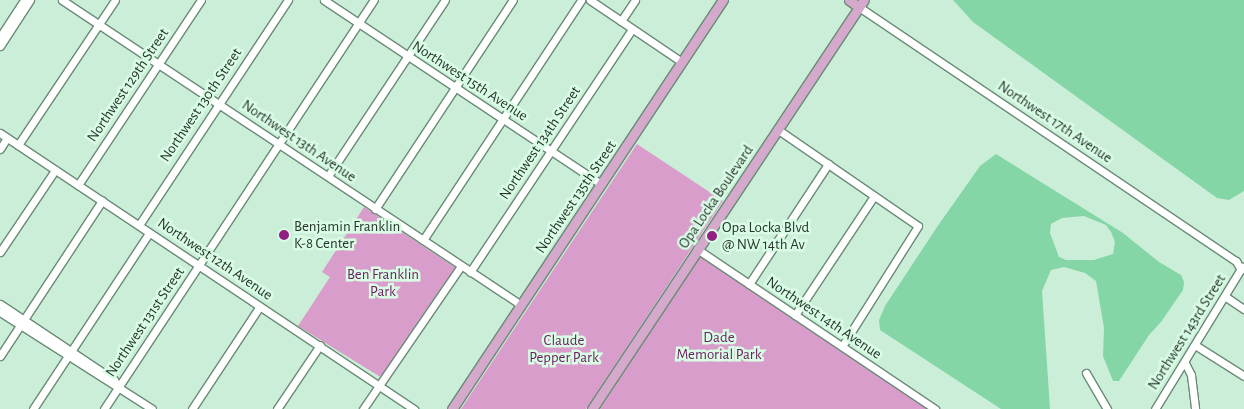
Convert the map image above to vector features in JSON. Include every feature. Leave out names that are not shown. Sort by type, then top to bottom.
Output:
[{"type":"main road","name":"Northwest 135th Street","points":[[452,409],[723,0]]},
{"type":"main road","name":"Northwest 17th Avenue","points":[[849,0],[862,3]]},
{"type":"main road","name":"Opa Locka Boulevard","points":[[592,409],[862,3]]},
{"type":"street","points":[[0,37],[24,0]]},
{"type":"street","points":[[0,46],[30,0]]},
{"type":"street","name":"Northwest 13th Avenue","points":[[62,0],[521,305]]},
{"type":"street","points":[[18,145],[115,0]]},
{"type":"street","name":"Northwest 129th Street","points":[[78,185],[201,0]]},
{"type":"street","name":"Northwest 130th Street","points":[[139,225],[288,0]]},
{"type":"street","name":"Northwest 15th Avenue","points":[[324,0],[601,184]]},
{"type":"street","name":"Northwest 131st Street","points":[[104,409],[374,0]]},
{"type":"street","points":[[328,176],[444,0]]},
{"type":"street","points":[[375,208],[513,0]]},
{"type":"street","points":[[423,240],[581,0]]},
{"type":"street","points":[[590,0],[682,62]]},
{"type":"street","points":[[621,21],[635,0]]},
{"type":"street","name":"Northwest 17th Avenue","points":[[862,3],[1243,267]]},
{"type":"street","name":"Northwest 134th Street","points":[[470,272],[632,28]]},
{"type":"street","points":[[777,129],[918,226],[842,346]]},
{"type":"street","name":"Northwest 12th Avenue","points":[[0,134],[414,409]]},
{"type":"street","points":[[0,149],[7,138]]},
{"type":"street","points":[[749,284],[828,164]]},
{"type":"street","points":[[0,252],[54,170]]},
{"type":"street","points":[[795,315],[874,196]]},
{"type":"street","points":[[0,356],[102,201]]},
{"type":"street","points":[[33,409],[150,233]]},
{"type":"street","name":"Northwest 14th Avenue","points":[[697,249],[935,409]]},
{"type":"street","points":[[363,409],[461,266]]},
{"type":"street","name":"Northwest 143rd Street","points":[[1155,409],[1243,267]]},
{"type":"street","points":[[1226,297],[1244,309]]},
{"type":"street","points":[[0,304],[22,323]]},
{"type":"street","points":[[192,409],[260,306]]},
{"type":"street","points":[[0,312],[22,323],[69,354],[110,386],[118,387],[152,409]]},
{"type":"street","points":[[277,409],[320,345]]},
{"type":"street","points":[[1195,345],[1244,376]]},
{"type":"street","points":[[1185,363],[1191,375],[1195,409]]},
{"type":"street","points":[[1086,373],[1107,409]]},
{"type":"green space","name":"Claude Pepper Park","points":[[637,144],[723,201],[586,409],[461,409]]},
{"type":"green space","name":"Ben Franklin Park","points":[[364,207],[456,268],[382,378],[298,326],[330,277],[322,272]]},
{"type":"green space","name":"Dade Memorial Park","points":[[700,255],[928,409],[600,409]]},
{"type":"shaded area","points":[[953,0],[1244,0],[1244,191],[1229,200],[1217,198],[973,22]]},
{"type":"shaded area","points":[[996,154],[1123,233],[1159,262],[1181,275],[1184,282],[1183,290],[1161,322],[1149,335],[1119,381],[1113,381],[1103,356],[1104,328],[1096,281],[1085,273],[1064,267],[1051,270],[1042,291],[1050,409],[1001,409],[880,330],[879,320],[885,306],[980,166]],"holes":[[[1084,216],[1106,225],[1115,242],[1113,254],[1094,260],[1066,260],[1059,257],[1050,233],[1051,224],[1062,218]]]},
{"type":"place","name":"Benjamin Franklin K-8 Center","points":[[284,235]]},
{"type":"place","name":"Opa Locka Blvd @ NW 14th Av","points":[[712,236]]}]
